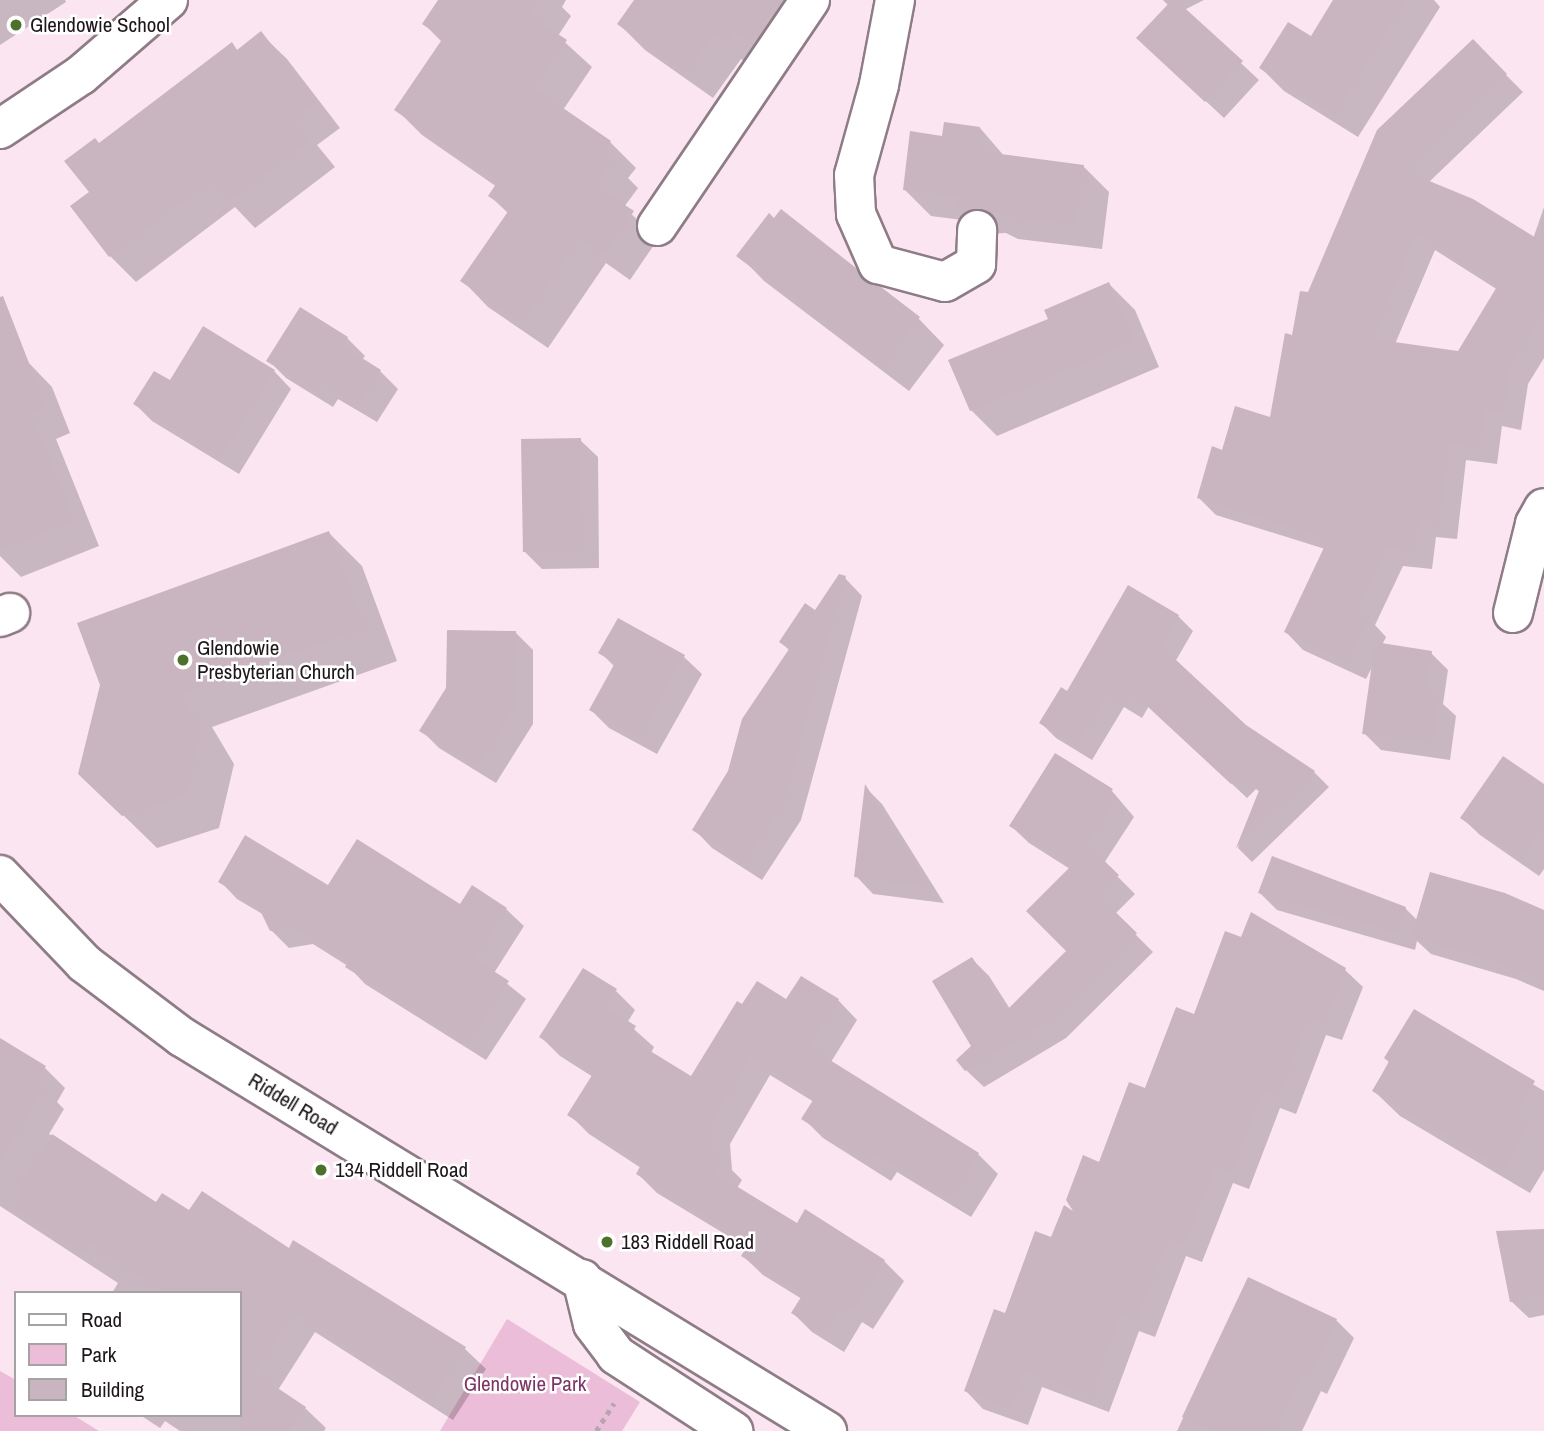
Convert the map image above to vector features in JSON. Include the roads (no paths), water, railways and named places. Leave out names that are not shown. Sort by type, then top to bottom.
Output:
[{"type":"street","points":[[0,129],[81,75],[168,0]]},
{"type":"street","points":[[657,226],[810,0]]},
{"type":"street","points":[[895,0],[879,85],[854,175],[856,214],[878,264],[945,282],[976,264],[977,230]]},
{"type":"street","points":[[1513,613],[1535,524],[1544,508]]},
{"type":"street","name":"Riddell Road","points":[[0,876],[84,962],[182,1037],[827,1431]]},
{"type":"street","points":[[582,1279],[593,1324],[616,1355],[733,1431]]},
{"type":"place","name":"Glendowie School","points":[[16,25]]},
{"type":"place","name":"Glendowie Presbyterian Church","points":[[183,660]]},
{"type":"place","name":"134 Riddell Road","points":[[321,1170]]},
{"type":"place","name":"183 Riddell Road","points":[[607,1242]]},
{"type":"park label","name":"Glendowie Park","points":[[525,1384]]}]
